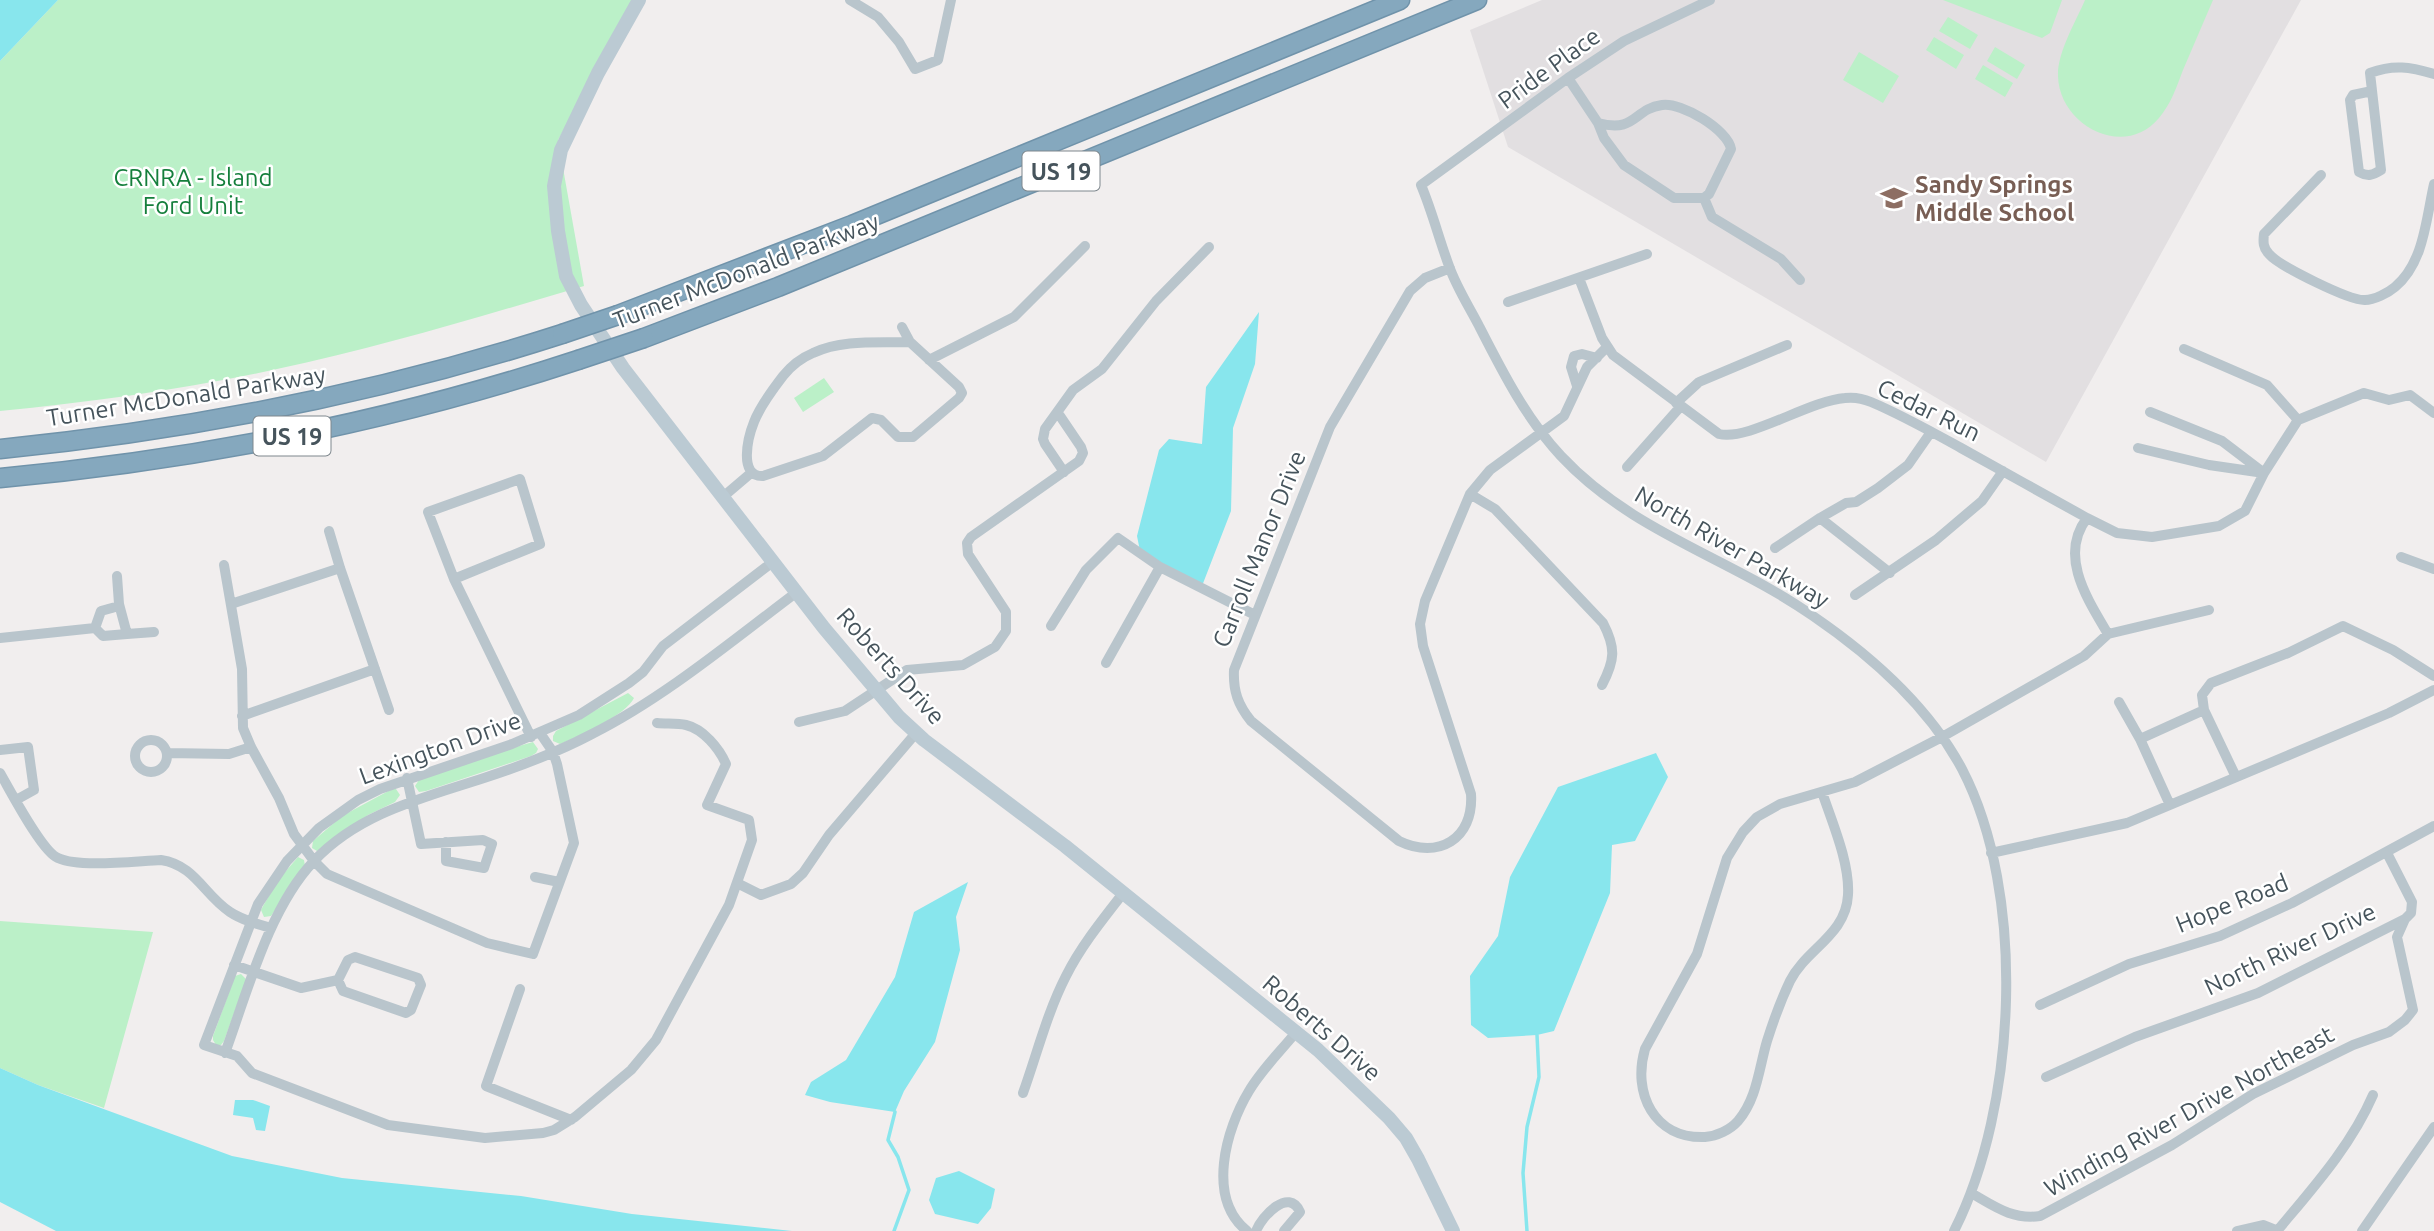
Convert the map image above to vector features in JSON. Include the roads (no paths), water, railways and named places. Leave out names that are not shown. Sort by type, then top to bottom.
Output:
[{"type":"highway","name":"Turner McDonald Parkway","points":[[0,449],[155,430],[305,403],[449,368],[562,334],[852,225],[1400,0]]},
{"type":"highway","name":"Turner McDonald Parkway","points":[[0,478],[145,462],[283,438],[416,407],[578,360],[644,338],[802,277],[1477,0]]},
{"type":"street","name":"Roberts Drive","points":[[639,0],[594,80],[561,150],[554,186],[566,276],[582,306],[623,368],[876,691],[916,733],[1124,892],[1297,1031],[1389,1118],[1406,1138],[1453,1231]]},
{"type":"street","points":[[850,0],[878,17],[899,42],[915,69],[938,60],[951,0]]},
{"type":"street","name":"Pride Place","points":[[1421,186],[1568,78],[1624,41],[1710,0]]},
{"type":"street","points":[[2372,90],[2353,95],[2350,100],[2359,172],[2365,175],[2381,170],[2372,90],[2370,73],[2389,66],[2434,74]]},
{"type":"street","points":[[1568,78],[1613,151],[1631,170],[1674,198],[1704,198],[1709,194],[1731,149],[1726,137],[1714,126],[1682,108],[1668,104],[1655,107],[1620,127],[1598,123]]},
{"type":"street","points":[[2321,175],[2264,234],[2263,245],[2279,262],[2347,297],[2365,300],[2395,288],[2418,257],[2434,184]]},
{"type":"street","name":"North River Parkway","points":[[1421,186],[1450,268],[1503,373],[1542,433],[1582,476],[1628,513],[1667,537],[1767,587],[1813,615],[1862,654],[1921,711],[1960,766],[1976,798],[1991,853],[2003,932],[2005,1013],[1999,1077],[1990,1127],[1970,1193],[1954,1231]]},
{"type":"street","points":[[1704,198],[1712,217],[1781,260],[1800,280]]},
{"type":"street","points":[[929,360],[1014,317],[1085,246]]},
{"type":"street","points":[[1064,472],[1043,439],[1045,429],[1073,390],[1102,369],[1156,300],[1209,247]]},
{"type":"street","points":[[1508,302],[1647,254]]},
{"type":"street","name":"Carroll Manor Drive","points":[[1450,268],[1426,278],[1410,291],[1330,427],[1237,658],[1233,681],[1238,702],[1251,721],[1399,841],[1411,847],[1427,849],[1454,839],[1463,830],[1472,806],[1471,794],[1423,646],[1420,624],[1425,601],[1470,494],[1490,470],[1542,433]]},
{"type":"street","name":"Cedar Run","points":[[1580,278],[1602,338],[1613,355],[1710,428],[1729,436],[1752,430],[1812,405],[1848,397],[1869,401],[2117,533],[2152,537],[2219,526],[2245,511],[2264,473],[2298,420]]},
{"type":"street","points":[[751,473],[763,476],[823,456],[872,418],[881,420],[898,437],[913,437],[959,398],[962,393],[959,387],[910,342],[902,327]]},
{"type":"street","points":[[751,473],[747,464],[749,438],[754,421],[783,376],[796,362],[814,352],[845,344],[910,342]]},
{"type":"street","points":[[1627,467],[1699,382],[1787,345]]},
{"type":"street","points":[[1542,433],[1564,416],[1587,367],[1607,347]]},
{"type":"street","points":[[2184,349],[2267,386],[2298,420],[2364,393],[2389,400],[2410,395],[2434,413]]},
{"type":"street","points":[[1577,386],[1571,367],[1574,356],[1582,354],[1597,358]]},
{"type":"street","points":[[2150,412],[2222,441],[2264,473]]},
{"type":"street","points":[[799,722],[845,711],[907,670],[963,665],[995,648],[1006,631],[1006,612],[968,554],[967,543],[971,537],[1079,461],[1083,453],[1058,413]]},
{"type":"street","points":[[1775,548],[1820,518],[1846,503],[1856,502],[1878,488],[1908,465],[1931,432]]},
{"type":"street","points":[[2138,448],[2209,466],[2264,473]]},
{"type":"street","points":[[1855,595],[1936,540],[1982,501],[2003,471]]},
{"type":"street","points":[[724,496],[751,473]]},
{"type":"street","points":[[224,565],[244,685],[243,728],[279,797],[290,825],[314,861],[327,874],[487,943],[533,954],[574,843],[552,752],[535,735],[454,579],[428,512],[520,479],[540,544],[454,579]]},
{"type":"street","points":[[1470,494],[1495,509],[1603,623],[1611,638],[1613,654],[1602,685]]},
{"type":"street","points":[[2087,517],[2082,525],[2076,551],[2076,572],[2086,596],[2108,634]]},
{"type":"street","points":[[1820,518],[1890,573]]},
{"type":"street","points":[[329,531],[389,710]]},
{"type":"street","points":[[1051,626],[1086,570],[1118,538],[1160,567],[1255,614]]},
{"type":"street","points":[[2401,557],[2434,569]]},
{"type":"street","name":"Lexington Drive","points":[[774,561],[663,646],[643,672],[579,715],[535,735],[407,778],[358,800],[338,813],[302,844],[273,881],[250,922],[204,1045],[225,1053],[271,929],[296,885],[314,861],[346,834],[371,818],[412,800],[508,770],[592,735],[688,673],[797,592]]},
{"type":"street","points":[[1106,663],[1160,567]]},
{"type":"street","points":[[231,604],[340,568]]},
{"type":"street","points":[[117,576],[119,606],[127,634]]},
{"type":"street","points":[[95,628],[102,611],[119,606]]},
{"type":"street","points":[[1822,792],[1845,865],[1849,894],[1840,923],[1789,982],[1767,1043],[1755,1087],[1738,1121],[1726,1131],[1711,1136],[1689,1136],[1667,1128],[1649,1108],[1643,1094],[1641,1063],[1645,1049],[1697,954],[1727,858],[1743,832],[1757,817],[1780,804],[1855,782],[1942,737],[2084,656],[2108,634],[2209,610]]},
{"type":"street","points":[[2236,777],[2204,710],[2202,695],[2211,683],[2288,653],[2343,626],[2393,650],[2434,676]]},
{"type":"street","points":[[95,628],[103,636],[154,632]]},
{"type":"street","points":[[0,638],[95,628]]},
{"type":"street","points":[[242,716],[375,669]]},
{"type":"street","points":[[1991,853],[2127,823],[2389,713],[2434,690]]},
{"type":"street","points":[[2119,702],[2140,739],[2170,805]]},
{"type":"street","points":[[2140,739],[2204,710]]},
{"type":"street","points":[[225,1053],[237,1056],[252,1073],[388,1125],[485,1138],[543,1133],[570,1120],[631,1070],[656,1040],[729,905],[752,840],[749,820],[707,805],[726,764],[723,756],[703,733],[686,725],[657,723]]},
{"type":"street","points":[[737,883],[761,895],[796,880],[829,835],[916,733]]},
{"type":"street","points":[[0,750],[28,747],[34,790],[16,800]]},
{"type":"street","points":[[167,753],[229,754],[251,747]]},
{"type":"street","points":[[0,773],[45,847],[58,858],[76,862],[174,862],[189,871],[228,911],[271,929]]},
{"type":"street","points":[[407,778],[421,844],[446,842],[483,840],[492,844],[484,868],[446,861],[446,842]]},
{"type":"street","name":"Hope Road","points":[[2040,1005],[2129,964],[2220,936],[2292,903],[2434,826]]},
{"type":"street","name":"North River Drive","points":[[2046,1077],[2135,1037],[2258,993],[2405,919],[2411,913],[2412,902],[2387,853]]},
{"type":"street","points":[[535,877],[559,882]]},
{"type":"street","points":[[1023,1093],[1066,975],[1124,892]]},
{"type":"street","name":"Winding River Drive Northeast","points":[[1970,1193],[2010,1214],[2024,1218],[2040,1216],[2172,1145],[2253,1094],[2353,1045],[2389,1032],[2413,1010],[2397,937],[2405,919]]},
{"type":"street","points":[[355,957],[418,978],[421,985],[411,1010],[406,1013],[343,990],[338,980],[348,960],[355,957]]},
{"type":"street","points":[[234,965],[301,988],[338,980]]},
{"type":"street","points":[[520,989],[486,1086],[570,1120]]},
{"type":"street","points":[[1247,1231],[1226,1200],[1223,1180],[1227,1146],[1248,1092],[1297,1031]]},
{"type":"street","points":[[2237,1231],[2263,1224],[2278,1231],[2362,1121],[2373,1095]]},
{"type":"street","points":[[2362,1231],[2434,1127]]},
{"type":"street","points":[[1256,1231],[1270,1212],[1284,1202],[1291,1201],[1297,1204],[1300,1212],[1284,1231]]},
{"type":"water","points":[[0,0],[58,0],[0,61]]},
{"type":"water","points":[[1259,312],[1255,364],[1233,428],[1231,511],[1202,586],[1140,551],[1137,536],[1159,450],[1169,439],[1202,444],[1206,387]]},
{"type":"water","points":[[1656,753],[1668,777],[1635,841],[1612,845],[1610,893],[1554,1031],[1537,1035],[1488,1038],[1471,1025],[1470,976],[1498,936],[1510,877],[1558,787]]},
{"type":"water","points":[[968,882],[956,917],[960,950],[935,1042],[904,1091],[895,1112],[830,1102],[805,1095],[811,1082],[846,1060],[895,977],[914,912]]},
{"type":"water","points":[[0,1068],[38,1085],[232,1156],[342,1178],[521,1196],[632,1214],[792,1231],[56,1231],[0,1202]]},
{"type":"water","points":[[235,1100],[253,1100],[270,1106],[265,1131],[256,1130],[253,1118],[233,1115]]},
{"type":"water","points":[[959,1171],[995,1189],[991,1208],[978,1224],[935,1214],[929,1200],[936,1178]]},
{"type":"waterway","points":[[1527,1231],[1523,1173],[1527,1127],[1539,1077],[1537,1035]]},
{"type":"waterway","points":[[894,1231],[909,1190],[898,1157],[888,1140],[895,1112]]},
{"type":"place","name":"Sandy Springs Middle School","points":[[1894,198]]},
{"type":"park label","name":"CRNRA - Island Ford Unit","points":[[193,191]]}]
